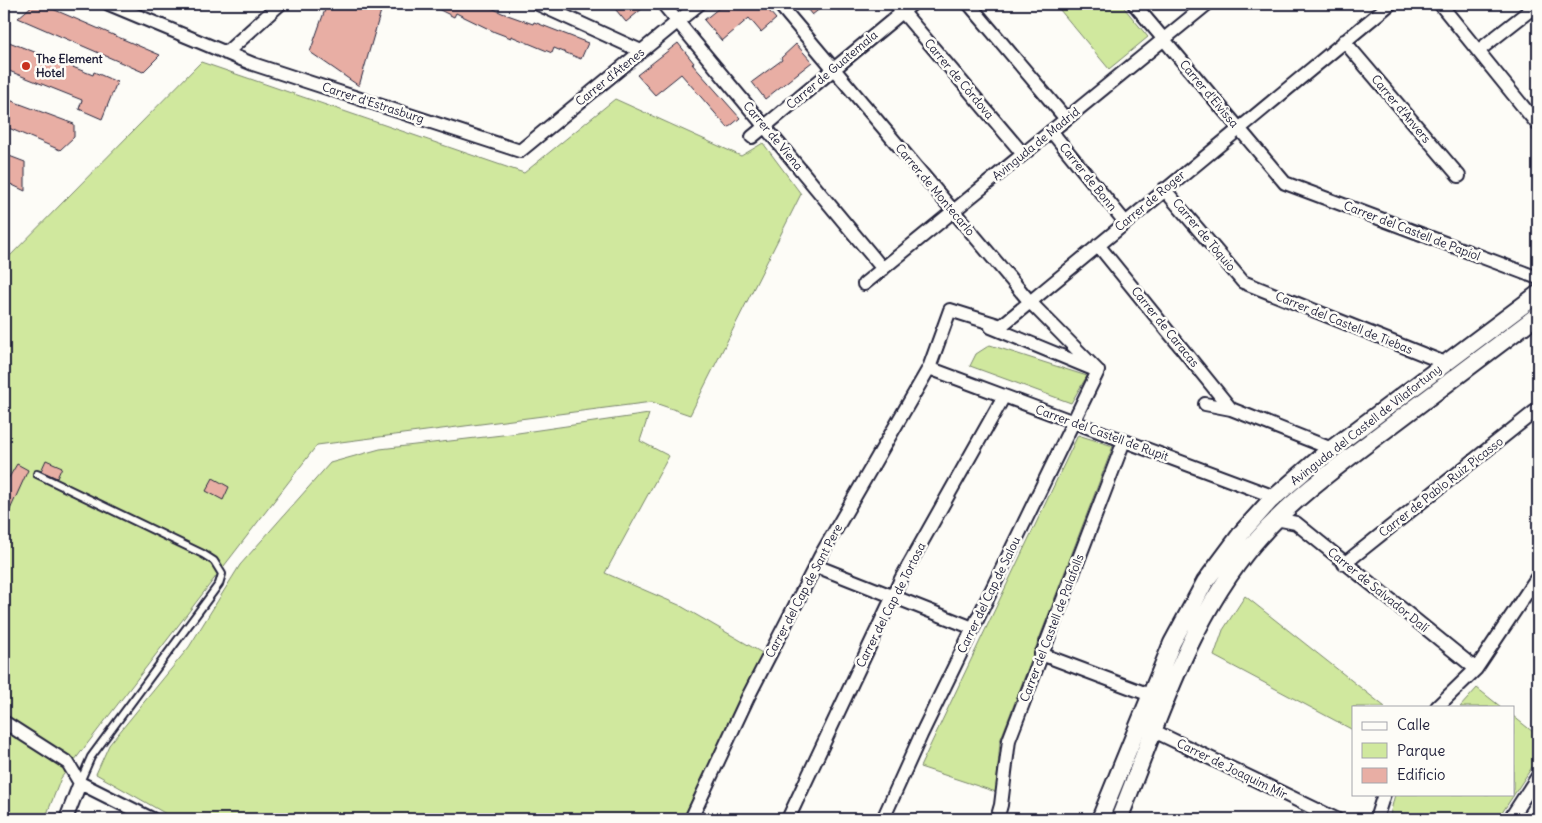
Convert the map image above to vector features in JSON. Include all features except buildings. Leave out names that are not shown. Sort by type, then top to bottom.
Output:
[{"type":"street","name":"Carrer d'Estrasburg","points":[[109,4],[253,64],[520,151]]},
{"type":"street","points":[[226,53],[280,4]]},
{"type":"street","points":[[538,4],[641,51]]},
{"type":"street","name":"Carrer de Viena","points":[[663,4],[883,269]]},
{"type":"street","name":"Carrer d'Atenes","points":[[520,151],[699,4]]},
{"type":"street","name":"Carrer de Montecarlo","points":[[779,4],[832,70],[1030,302],[1098,371]]},
{"type":"street","name":"Carrer de Guatemala","points":[[752,136],[832,70],[899,8],[912,4]]},
{"type":"street","points":[[969,4],[1066,119]]},
{"type":"street","name":"Carrer d'Eivissa","points":[[1134,4],[1285,183]]},
{"type":"street","name":"Avinguda de Madrid","points":[[864,284],[1207,4]]},
{"type":"street","name":"Carrer de Roger","points":[[950,310],[1000,326],[1344,42],[1375,8],[1390,4]]},
{"type":"street","points":[[1440,4],[1538,125]]},
{"type":"street","points":[[1478,51],[1538,4]]},
{"type":"street","name":"Carrer de Còrdova","points":[[899,8],[1023,154]]},
{"type":"street","name":"Carrer d'Anvers","points":[[1344,42],[1458,176]]},
{"type":"street","name":"Carrer de Bonn","points":[[1051,132],[1124,222]]},
{"type":"street","name":"Carrer del Castell de Papiol","points":[[1285,183],[1538,278]]},
{"type":"street","name":"Carrer de Tòquio","points":[[1164,189],[1244,282]]},
{"type":"street","name":"Carrer de Caracas","points":[[1098,244],[1231,409]]},
{"type":"street","name":"Carrer del Castell de Tiebas","points":[[1244,282],[1445,364]]},
{"type":"street","name":"Avinguda del Castell de Vilafortuny","points":[[1100,819],[1172,642],[1205,582],[1243,531],[1275,497],[1332,449],[1538,294]]},
{"type":"street","points":[[929,368],[950,310],[1098,371]]},
{"type":"street","name":"Avinguda del Castell de Vilafortuny","points":[[1119,819],[1189,646],[1221,590],[1254,543],[1276,519],[1333,470],[1538,315]]},
{"type":"street","name":"Carrer del Castell de Rupit","points":[[929,368],[1275,497]]},
{"type":"street","name":"Carrer del Cap de Sant Pere","points":[[691,819],[748,697],[816,566],[929,368]]},
{"type":"street","name":"Carrer del Cap de Salou","points":[[882,819],[1098,371]]},
{"type":"street","name":"Carrer del Cap de Tortosa","points":[[788,819],[893,596],[1004,396]]},
{"type":"street","points":[[1205,404],[1231,409],[1332,449]]},
{"type":"street","name":"Carrer de Pablo Ruiz Picasso","points":[[1344,564],[1538,410]]},
{"type":"street","name":"Carrer del Castell de Palafolls","points":[[997,819],[1002,804],[1009,740],[1124,441]]},
{"type":"street","name":"Carrer de Salvador Dalí","points":[[1276,519],[1296,523],[1344,564],[1476,669]]},
{"type":"street","points":[[816,566],[973,628]]},
{"type":"street","points":[[1438,706],[1450,697],[1476,669],[1538,576]]},
{"type":"street","points":[[1041,654],[1150,696]]},
{"type":"street","points":[[4,722],[68,763],[80,783],[144,818]]},
{"type":"street","name":"Carrer de Joaquim Mir","points":[[1154,731],[1336,819]]},
{"type":"street","points":[[1510,819],[1538,776]]},
{"type":"street","points":[[66,819],[80,783]]},
{"type":"street","points":[[1376,819],[1383,796]]},
{"type":"lane","points":[[37,474],[203,554],[214,561],[222,574],[219,584],[91,757],[80,783]]},
{"type":"green space","points":[[1055,4],[1121,4],[1148,37],[1109,69]]},
{"type":"green space","points":[[201,62],[524,173],[615,99],[741,156],[763,143],[801,194],[690,415],[652,402],[317,445],[61,778],[45,819],[4,819],[4,262]]},
{"type":"green space","points":[[990,345],[1087,376],[1071,403],[970,366],[976,354]]},
{"type":"green space","points":[[649,414],[640,441],[669,456],[605,573],[679,605],[764,654],[683,819],[175,819],[96,774],[109,745],[189,647],[240,565],[330,463],[380,449],[511,434]]},
{"type":"green space","points":[[1078,435],[1113,446],[1000,741],[996,792],[920,767]]},
{"type":"green space","points":[[1245,596],[1384,706],[1352,706],[1352,729],[1214,656],[1223,630]]},
{"type":"green space","points":[[1477,688],[1500,706],[1461,706]]},
{"type":"green space","points":[[1514,717],[1538,736],[1538,758],[1514,795]]},
{"type":"green space","points":[[1395,796],[1513,796],[1498,819],[1389,819]]},
{"type":"place","name":"The Element Hotel","points":[[26,66]]}]
